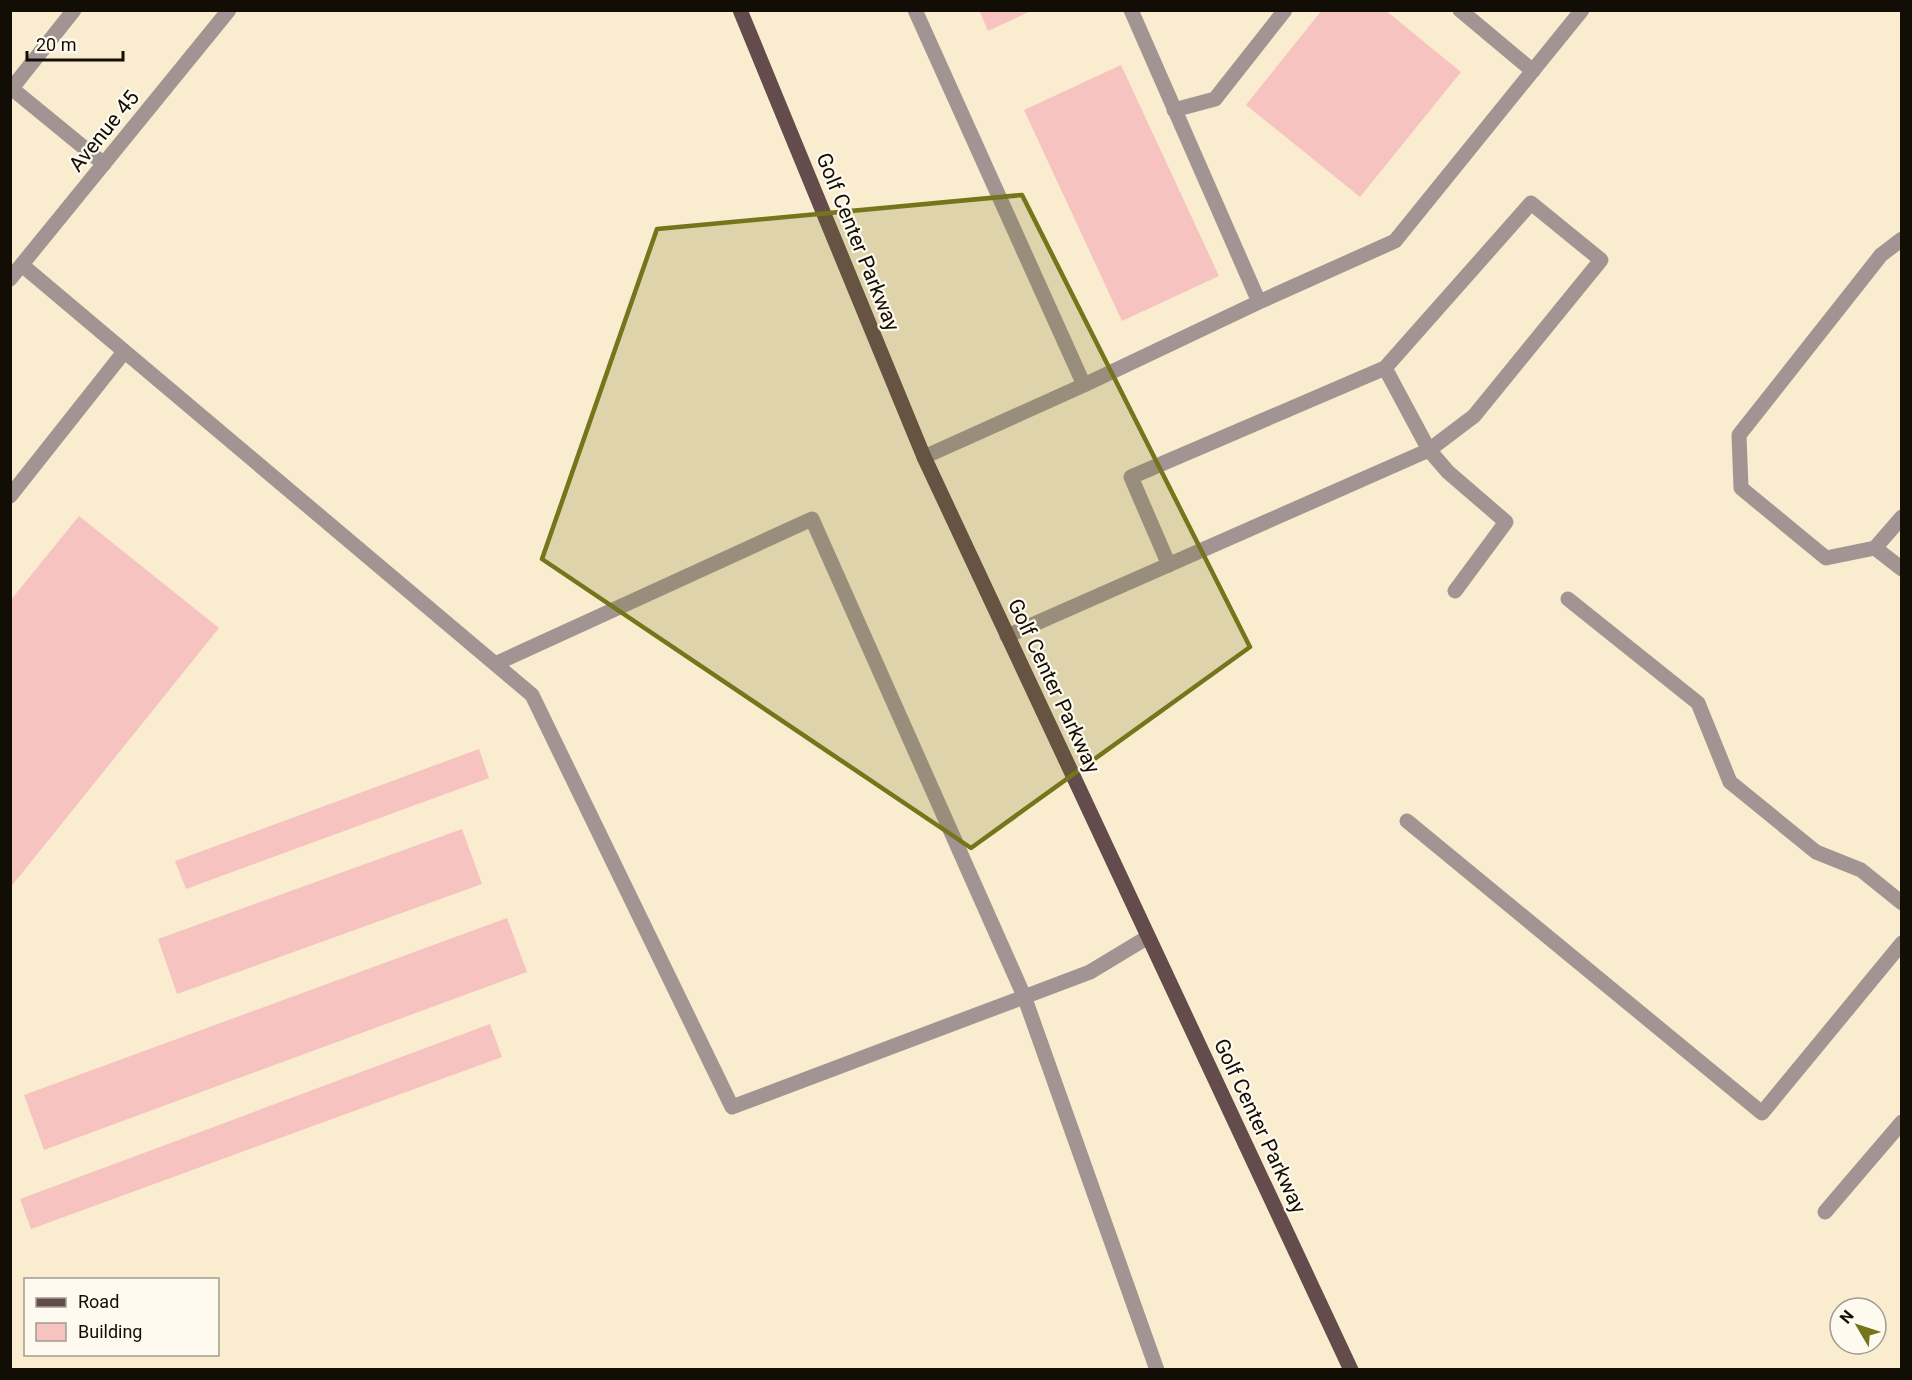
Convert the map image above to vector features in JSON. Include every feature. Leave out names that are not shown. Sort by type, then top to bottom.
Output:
[{"type":"main road","name":"Golf Center Parkway","points":[[740,10],[924,457],[1351,1370]]},
{"type":"street","points":[[74,10],[11,87],[104,164]]},
{"type":"street","name":"Avenue 45","points":[[10,279],[229,10]]},
{"type":"street","points":[[915,10],[1084,385]]},
{"type":"street","points":[[1131,10],[1259,302]]},
{"type":"street","points":[[1174,110],[1215,99],[1285,10]]},
{"type":"street","points":[[1460,10],[1533,71]]},
{"type":"street","points":[[924,457],[1395,240],[1582,10]]},
{"type":"street","points":[[1007,636],[1429,450],[1474,416],[1602,260],[1531,203],[1384,368],[1131,477],[1168,565]]},
{"type":"street","points":[[1902,239],[1881,255],[1739,435],[1741,488],[1826,558],[1875,548],[1902,517]]},
{"type":"street","points":[[22,265],[532,695],[732,1107],[1090,972],[1148,937]]},
{"type":"street","points":[[10,496],[124,351]]},
{"type":"street","points":[[1384,368],[1429,450],[1448,472],[1506,522],[1455,591]]},
{"type":"street","points":[[495,664],[812,519],[1024,996],[1157,1370]]},
{"type":"street","points":[[1875,548],[1902,569]]},
{"type":"street","points":[[1568,599],[1698,703],[1730,782],[1816,852],[1861,870],[1902,903]]},
{"type":"street","points":[[1407,821],[1762,1113],[1902,943]]},
{"type":"street","points":[[1825,1212],[1902,1122]]},
{"type":"highlighted area","points":[[1022,195],[1250,647],[971,848],[542,559],[657,229]]},
{"type":"building","points":[[979,10],[1033,10],[988,31]]},
{"type":"building","points":[[1322,10],[1385,10],[1461,72],[1360,197],[1246,105]]},
{"type":"building","points":[[1121,65],[1219,276],[1122,321],[1024,110]]},
{"type":"building","points":[[79,516],[219,628],[10,888],[10,601]]},
{"type":"building","points":[[479,749],[489,778],[186,889],[175,861]]},
{"type":"building","points":[[462,829],[482,884],[177,994],[158,939]]},
{"type":"building","points":[[507,918],[527,972],[44,1150],[24,1095]]},
{"type":"building","points":[[490,1024],[502,1057],[31,1229],[20,1199]]}]
